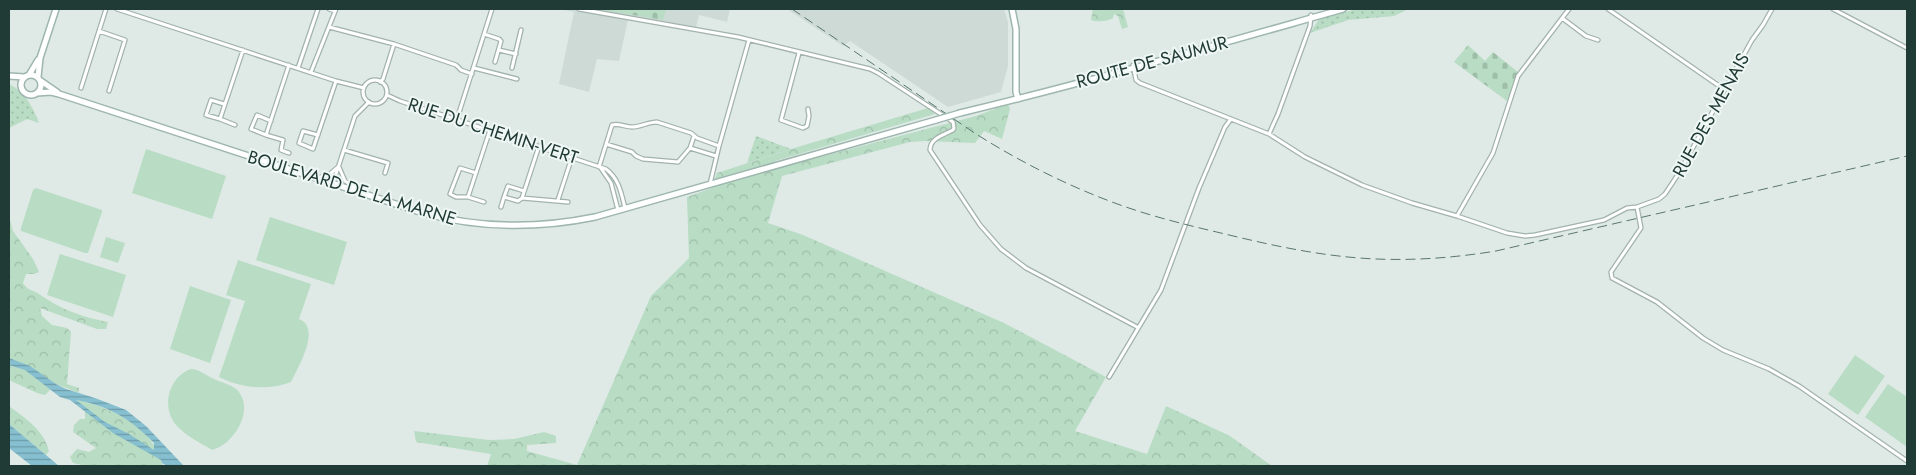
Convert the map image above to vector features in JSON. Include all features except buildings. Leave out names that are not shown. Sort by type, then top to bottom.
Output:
[{"type":"main road","points":[[9,77],[21,86],[28,95],[37,93],[41,88],[39,79],[40,58],[56,9]]},
{"type":"main road","points":[[1012,9],[1016,30],[1017,98]]},
{"type":"main road","name":"ROUTE DE SAUMUR","points":[[1312,16],[1332,9]]},
{"type":"main road","name":"ROUTE DE SAUMUR","points":[[710,185],[960,113],[1343,9]]},
{"type":"main road","points":[[21,86],[40,58]]},
{"type":"main road","points":[[9,77],[26,76],[39,79]]},
{"type":"main road","name":"BOULEVARD DE LA MARNE","points":[[39,79],[59,94]]},
{"type":"main road","name":"BOULEVARD DE LA MARNE","points":[[37,93],[51,92],[59,94],[364,194],[447,219],[494,226],[560,224],[625,209],[710,185]]},
{"type":"street","points":[[81,88],[106,9]]},
{"type":"street","points":[[117,9],[336,81],[364,88]]},
{"type":"street","points":[[298,68],[318,9]]},
{"type":"street","points":[[311,72],[335,10],[329,9]]},
{"type":"street","points":[[457,119],[492,9]]},
{"type":"street","points":[[579,9],[750,40],[866,68],[878,73],[953,122],[953,130],[935,139],[931,143],[930,150],[990,237],[1011,256],[1036,273],[1138,327]]},
{"type":"street","points":[[1457,216],[1492,152],[1518,76],[1569,9]]},
{"type":"street","points":[[1608,9],[1725,90]]},
{"type":"street","name":"RUE DES MENAIS","points":[[1134,66],[1136,80],[1140,83],[1269,134],[1305,158],[1362,185],[1412,204],[1457,216],[1507,233],[1524,236],[1604,220],[1627,208],[1637,207],[1659,199],[1665,194],[1679,173],[1772,9]]},
{"type":"street","points":[[1833,9],[1907,48]]},
{"type":"street","points":[[1269,134],[1278,114],[1312,16]]},
{"type":"street","points":[[1562,18],[1586,36],[1598,40]]},
{"type":"street","points":[[329,28],[394,44],[456,65],[461,70],[472,74]]},
{"type":"street","points":[[512,68],[521,30]]},
{"type":"street","points":[[99,31],[125,40],[109,91]]},
{"type":"street","points":[[484,34],[499,38],[501,41],[495,62]]},
{"type":"street","points":[[710,185],[716,156],[750,40]]},
{"type":"street","points":[[380,82],[394,44]]},
{"type":"street","points":[[220,119],[243,50]]},
{"type":"street","points":[[499,50],[516,54]]},
{"type":"street","points":[[799,53],[781,120],[803,128],[807,126],[808,109]]},
{"type":"street","points":[[266,135],[289,65]]},
{"type":"street","points":[[474,68],[517,79]]},
{"type":"street","points":[[318,135],[303,131],[299,143],[314,150],[336,81]]},
{"type":"street","points":[[372,81],[380,82],[386,87],[386,95],[380,103],[369,102],[364,96],[364,88],[372,81]]},
{"type":"street","name":"RUE DU CHEMIN-VERT","points":[[386,95],[606,169],[616,179],[625,209]]},
{"type":"street","points":[[224,104],[211,100],[206,115],[235,125]]},
{"type":"street","points":[[333,183],[355,116],[369,102]]},
{"type":"street","points":[[271,121],[256,115],[251,130],[283,140],[281,150],[289,153]]},
{"type":"street","points":[[1109,377],[1165,281],[1199,188],[1225,127],[1231,119]]},
{"type":"street","points":[[599,167],[612,125],[616,124],[632,127],[657,122],[691,133],[696,138],[719,146]]},
{"type":"street","points":[[468,196],[490,130]]},
{"type":"street","points":[[606,144],[632,152],[643,159],[678,162],[690,148],[694,136]]},
{"type":"street","points":[[522,198],[539,146]]},
{"type":"street","points":[[690,148],[716,156]]},
{"type":"street","points":[[344,150],[388,163],[384,173]]},
{"type":"street","points":[[558,200],[572,158]]},
{"type":"street","points":[[317,178],[330,174],[339,167]]},
{"type":"street","points":[[339,167],[345,182],[364,194]]},
{"type":"street","name":"RUE DU CHEMIN-VERT","points":[[599,167],[611,182],[618,210]]},
{"type":"street","points":[[476,173],[460,168],[450,194],[456,197],[468,196],[484,202]]},
{"type":"street","points":[[500,207],[508,186],[524,191]]},
{"type":"street","points":[[504,198],[518,201],[522,198],[568,202]]},
{"type":"street","points":[[1637,207],[1640,228],[1611,272],[1612,278],[1657,302],[1711,343],[1738,357],[1782,375],[1907,461]]},
{"type":"shaded area","points":[[559,9],[730,9],[727,22],[699,15],[696,27],[629,15],[619,61],[597,59],[589,92],[559,84],[574,12]]},
{"type":"shaded area","points":[[787,9],[1004,9],[1008,22],[1008,66],[1001,92],[948,107],[850,41],[843,46]]},
{"type":"green space","points":[[596,9],[666,9],[663,20]]},
{"type":"green space","points":[[1093,9],[1123,9],[1128,27],[1122,29],[1118,16],[1114,14],[1113,18],[1108,20],[1091,20]]},
{"type":"green space","points":[[1357,9],[1408,9],[1394,16],[1348,20],[1310,33],[1319,19]]},
{"type":"green space","points":[[1468,45],[1485,61],[1493,52],[1518,72],[1507,101],[1454,62]]},
{"type":"green space","points":[[9,84],[20,91],[28,100],[39,123],[27,119],[9,128]]},
{"type":"green space","points":[[1008,104],[1010,109],[1002,139],[984,131],[975,143],[910,142],[782,176],[768,223],[803,235],[1004,323],[1106,377],[1075,431],[1147,454],[1166,406],[1230,436],[1272,466],[487,466],[491,454],[416,442],[414,431],[489,440],[514,439],[544,432],[556,436],[556,443],[527,445],[527,451],[577,465],[651,296],[689,258],[687,197],[712,188],[717,173],[928,108],[935,114],[775,161],[778,168],[976,116]]},
{"type":"green space","points":[[756,136],[791,149],[747,163]]},
{"type":"green space","points":[[146,149],[226,176],[212,219],[132,193]]},
{"type":"green space","points":[[36,188],[102,210],[88,253],[21,231],[33,190]]},
{"type":"green space","points":[[9,216],[13,231],[33,259],[39,272],[26,274],[23,283],[25,286],[63,308],[89,318],[108,322],[106,329],[97,329],[40,308],[42,316],[52,325],[67,328],[71,332],[67,384],[79,388],[79,393],[56,384],[45,395],[9,380]]},
{"type":"green space","points":[[270,217],[347,242],[334,285],[256,260]]},
{"type":"green space","points":[[106,237],[125,243],[118,263],[100,257]]},
{"type":"green space","points":[[60,254],[126,275],[113,317],[47,295]]},
{"type":"green space","points":[[238,260],[311,284],[299,319],[306,324],[308,339],[303,358],[291,382],[273,387],[255,387],[236,384],[219,377],[245,301],[226,295]]},
{"type":"green space","points":[[190,286],[231,300],[210,363],[170,349]]},
{"type":"green space","points":[[1855,355],[1885,376],[1858,415],[1828,394]]},
{"type":"green space","points":[[191,369],[234,387],[243,400],[243,418],[239,427],[227,442],[212,450],[181,430],[172,419],[169,410],[169,393],[172,385],[177,378]]},
{"type":"green space","points":[[1888,384],[1907,397],[1907,447],[1865,417]]},
{"type":"green space","points":[[76,400],[109,410],[129,421],[147,436],[154,445],[163,466],[87,466],[73,463],[70,457],[77,449],[89,452],[96,448],[73,432],[74,425],[80,419],[85,419],[85,411]]},
{"type":"green space","points":[[9,406],[27,420],[43,437],[49,451],[46,455],[9,424]]},
{"type":"water","points":[[9,358],[30,366],[66,389],[126,410],[146,426],[184,466],[167,466],[161,460],[113,433],[70,400],[60,397],[25,370],[9,365]],"holes":[[[76,400],[109,410],[128,420],[154,443],[154,450],[105,422]]]},
{"type":"water","points":[[9,424],[59,466],[32,466],[9,448]]},
{"type":"railway","points":[[792,9],[976,134],[1025,163],[1059,180],[1140,212],[1211,231],[1302,251],[1367,259],[1441,258],[1496,251],[1907,156]]}]
